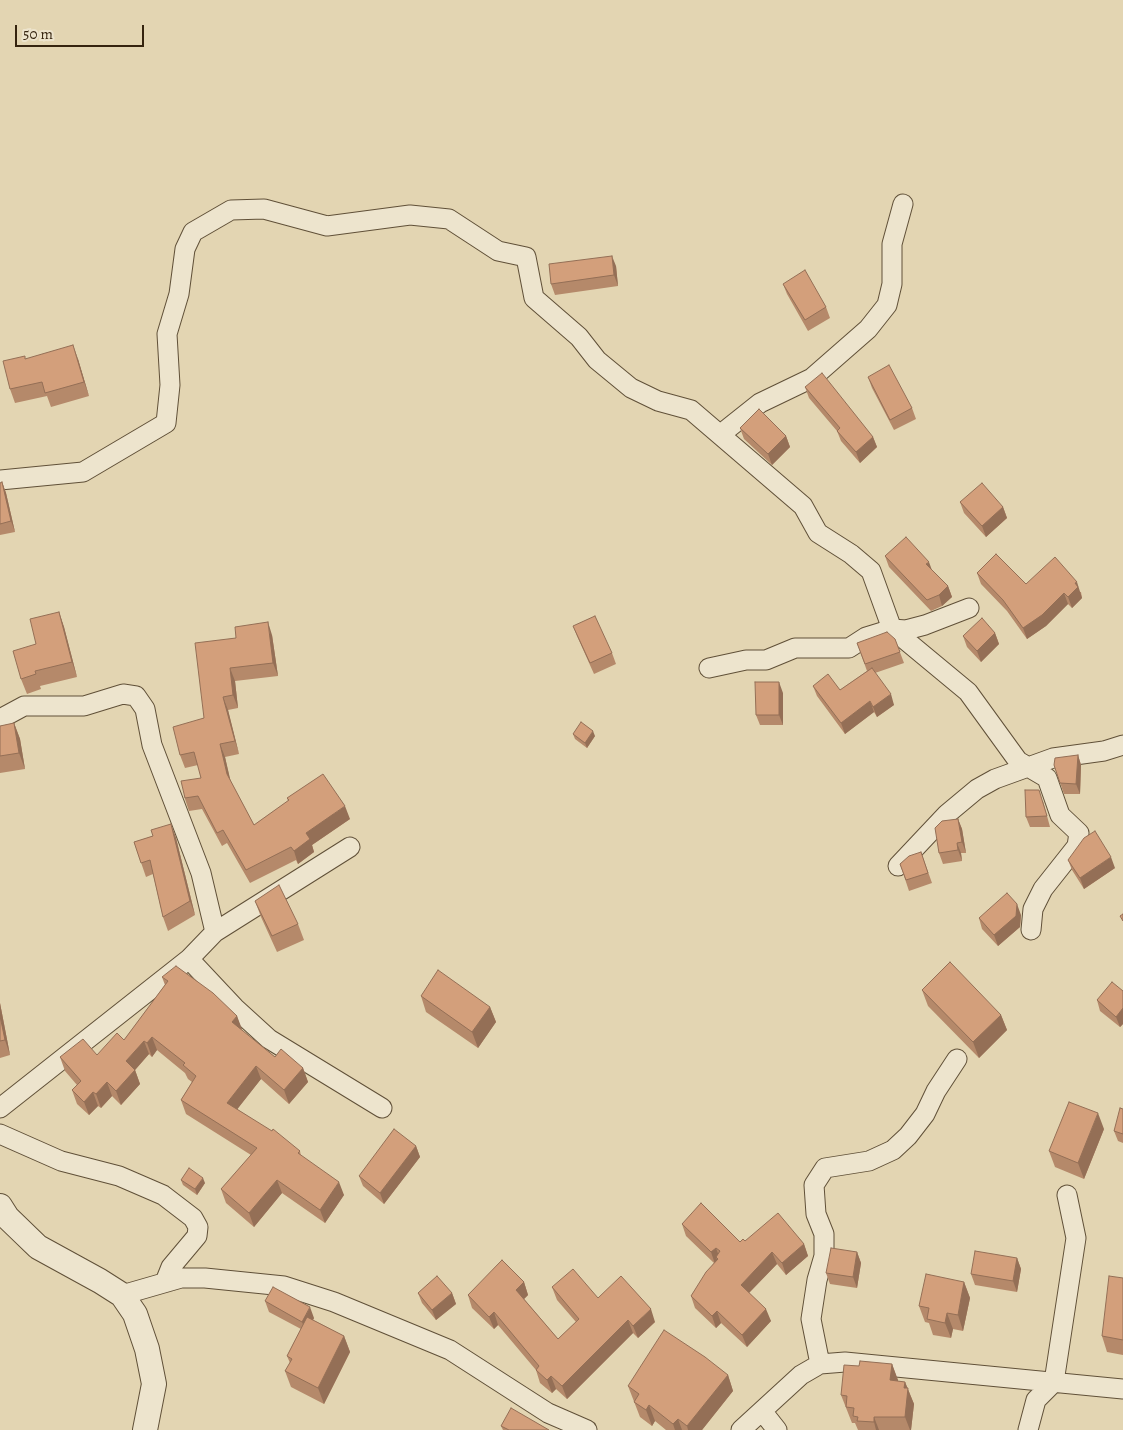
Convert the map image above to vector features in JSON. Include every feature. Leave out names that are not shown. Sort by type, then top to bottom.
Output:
[{"type":"street","points":[[721,434],[760,403],[812,378],[868,329],[887,305],[892,284],[892,244],[903,204]]},
{"type":"street","points":[[0,480],[83,472],[166,423],[170,385],[167,334],[179,294],[185,249],[193,232],[231,210],[264,209],[327,226],[410,215],[449,220],[498,251],[526,258],[534,298],[579,337],[597,360],[631,388],[658,401],[691,410],[803,506],[818,533],[851,554],[871,571],[892,629],[968,692],[1018,762],[1047,778],[1060,814],[1079,833],[1077,846],[1043,889],[1033,909],[1031,930]]},
{"type":"street","points":[[709,668],[746,660],[766,660],[795,648],[849,648],[866,637],[892,629],[906,630],[925,625],[969,608]]},
{"type":"street","points":[[0,718],[24,706],[84,706],[123,694],[136,696],[144,709],[152,745],[201,873],[215,932]]},
{"type":"street","points":[[898,866],[947,814],[977,789],[995,779],[1052,758],[1104,751],[1123,745]]},
{"type":"street","points":[[0,1108],[189,959],[215,932],[350,847]]},
{"type":"street","points":[[189,959],[235,1008],[269,1039],[382,1108]]},
{"type":"street","points":[[820,1364],[811,1319],[817,1280],[824,1256],[824,1234],[816,1214],[814,1185],[825,1168],[869,1161],[893,1150],[908,1136],[925,1114],[936,1091],[957,1059]]},
{"type":"street","points":[[0,1134],[61,1161],[119,1176],[163,1194],[193,1218],[198,1227],[197,1236],[171,1267],[165,1282]]},
{"type":"street","points":[[1028,1430],[1036,1400],[1054,1382],[1076,1238],[1067,1195]]},
{"type":"street","points":[[0,1206],[7,1217],[38,1247],[122,1295],[135,1314],[147,1349],[154,1384],[145,1430]]},
{"type":"street","points":[[122,1295],[181,1278],[206,1278],[284,1286],[334,1302],[450,1350],[548,1413],[587,1430]]},
{"type":"street","points":[[741,1430],[801,1375],[820,1364],[845,1362],[1123,1389]]},
{"type":"street","points":[[762,1411],[777,1430]]},
{"type":"building","points":[[612,256],[614,275],[551,284],[549,264]]},
{"type":"building","points":[[805,270],[826,307],[805,320],[783,284]]},
{"type":"building","points":[[73,345],[84,382],[45,393],[42,382],[10,389],[3,361],[25,356],[25,359]]},
{"type":"building","points":[[889,365],[912,408],[890,420],[868,377]]},
{"type":"building","points":[[822,373],[873,437],[856,452],[837,431],[840,428],[805,387]]},
{"type":"building","points":[[759,409],[786,436],[768,454],[740,428]]},
{"type":"building","points":[[2,482],[11,521],[0,524],[0,483]]},
{"type":"building","points":[[982,483],[1003,507],[982,526],[960,502]]},
{"type":"building","points":[[906,537],[929,562],[926,564],[948,586],[939,595],[927,600],[885,556]]},
{"type":"building","points":[[996,554],[1026,584],[1055,557],[1077,582],[1075,583],[1078,587],[1068,597],[1064,593],[1042,615],[1023,628],[1003,600],[977,573]]},
{"type":"building","points":[[59,612],[72,662],[35,671],[36,674],[21,679],[13,651],[36,644],[30,619]]},
{"type":"building","points":[[595,616],[612,653],[590,663],[573,626]]},
{"type":"building","points":[[982,618],[995,633],[977,651],[963,636]]},
{"type":"building","points":[[268,622],[273,663],[230,668],[233,695],[223,697],[235,741],[220,744],[227,774],[254,825],[289,800],[287,798],[323,774],[345,806],[306,833],[310,839],[294,851],[291,847],[246,870],[223,830],[217,833],[198,796],[185,798],[181,781],[201,778],[194,752],[180,755],[173,727],[204,718],[195,643],[236,638],[235,627]]},
{"type":"building","points":[[887,632],[895,639],[900,652],[865,664],[857,643]]},
{"type":"building","points":[[872,668],[891,694],[873,707],[870,701],[841,723],[813,686],[828,674],[840,690]]},
{"type":"building","points":[[755,682],[779,682],[779,715],[756,715]]},
{"type":"building","points":[[581,722],[593,731],[585,743],[573,734]]},
{"type":"building","points":[[14,723],[19,753],[0,756],[0,726]]},
{"type":"building","points":[[1078,755],[1076,784],[1060,783],[1054,765],[1055,758]]},
{"type":"building","points":[[1025,790],[1039,790],[1047,816],[1026,817]]},
{"type":"building","points":[[958,819],[962,842],[957,843],[958,850],[939,853],[935,828],[942,821]]},
{"type":"building","points":[[171,824],[190,901],[163,917],[150,860],[141,863],[134,842],[153,836],[151,830]]},
{"type":"building","points":[[1095,831],[1111,857],[1080,878],[1068,860],[1084,838]]},
{"type":"building","points":[[921,852],[928,873],[906,880],[900,864],[909,856]]},
{"type":"building","points":[[279,885],[298,924],[272,936],[255,901]]},
{"type":"building","points":[[1007,893],[1017,904],[1016,916],[994,935],[979,918]]},
{"type":"building","points":[[950,962],[1001,1015],[973,1042],[922,990]]},
{"type":"building","points":[[176,966],[213,993],[237,1016],[232,1022],[275,1057],[281,1049],[303,1068],[284,1090],[256,1066],[227,1103],[272,1131],[273,1129],[300,1151],[298,1153],[339,1182],[320,1210],[277,1180],[249,1213],[221,1189],[257,1148],[181,1100],[196,1076],[183,1065],[185,1063],[152,1037],[147,1043],[144,1041],[126,1061],[135,1070],[116,1091],[107,1082],[96,1094],[93,1092],[84,1102],[72,1090],[81,1081],[60,1057],[83,1039],[97,1055],[117,1033],[124,1040],[168,981],[162,977]]},
{"type":"building","points":[[438,970],[490,1007],[472,1032],[421,996]]},
{"type":"building","points":[[1112,982],[1123,991],[1123,1008],[1116,1017],[1097,1000]]},
{"type":"building","points":[[0,1016],[5,1040],[0,1041]]},
{"type":"building","points":[[1069,1102],[1098,1113],[1078,1163],[1049,1151]]},
{"type":"building","points":[[1120,1108],[1123,1109],[1123,1134],[1114,1131]]},
{"type":"building","points":[[394,1129],[416,1146],[380,1193],[359,1176]]},
{"type":"building","points":[[189,1168],[203,1178],[195,1189],[181,1180]]},
{"type":"building","points":[[701,1203],[740,1242],[743,1239],[745,1241],[778,1213],[804,1244],[782,1263],[772,1252],[741,1285],[766,1309],[742,1335],[717,1311],[712,1316],[691,1296],[706,1272],[718,1259],[716,1257],[720,1251],[716,1248],[711,1252],[682,1224]]},
{"type":"building","points":[[831,1248],[857,1252],[853,1277],[826,1273]]},
{"type":"building","points":[[975,1251],[1017,1258],[1013,1281],[971,1274]]},
{"type":"building","points":[[502,1260],[524,1282],[516,1290],[558,1339],[579,1319],[552,1287],[573,1269],[598,1298],[621,1276],[651,1309],[633,1326],[628,1320],[562,1386],[551,1376],[547,1380],[536,1370],[539,1366],[494,1312],[489,1317],[468,1295]]},
{"type":"building","points":[[926,1274],[964,1282],[958,1315],[947,1313],[945,1323],[927,1319],[929,1308],[919,1306]]},
{"type":"building","points":[[437,1276],[452,1293],[432,1310],[418,1293]]},
{"type":"building","points":[[1109,1276],[1123,1278],[1123,1340],[1102,1336]]},
{"type":"building","points":[[273,1287],[310,1307],[302,1322],[265,1301]]},
{"type":"building","points":[[307,1317],[344,1336],[318,1388],[285,1371],[292,1359],[287,1356]]},
{"type":"building","points":[[664,1330],[728,1375],[687,1426],[678,1419],[673,1424],[649,1405],[646,1410],[634,1402],[639,1394],[628,1386]]},
{"type":"building","points":[[860,1361],[892,1364],[890,1380],[905,1382],[904,1388],[908,1388],[905,1417],[874,1417],[874,1422],[857,1421],[858,1417],[853,1416],[854,1408],[846,1407],[847,1396],[841,1395],[844,1365],[859,1366]]},
{"type":"building","points":[[511,1408],[549,1430],[509,1430],[501,1426]]}]
